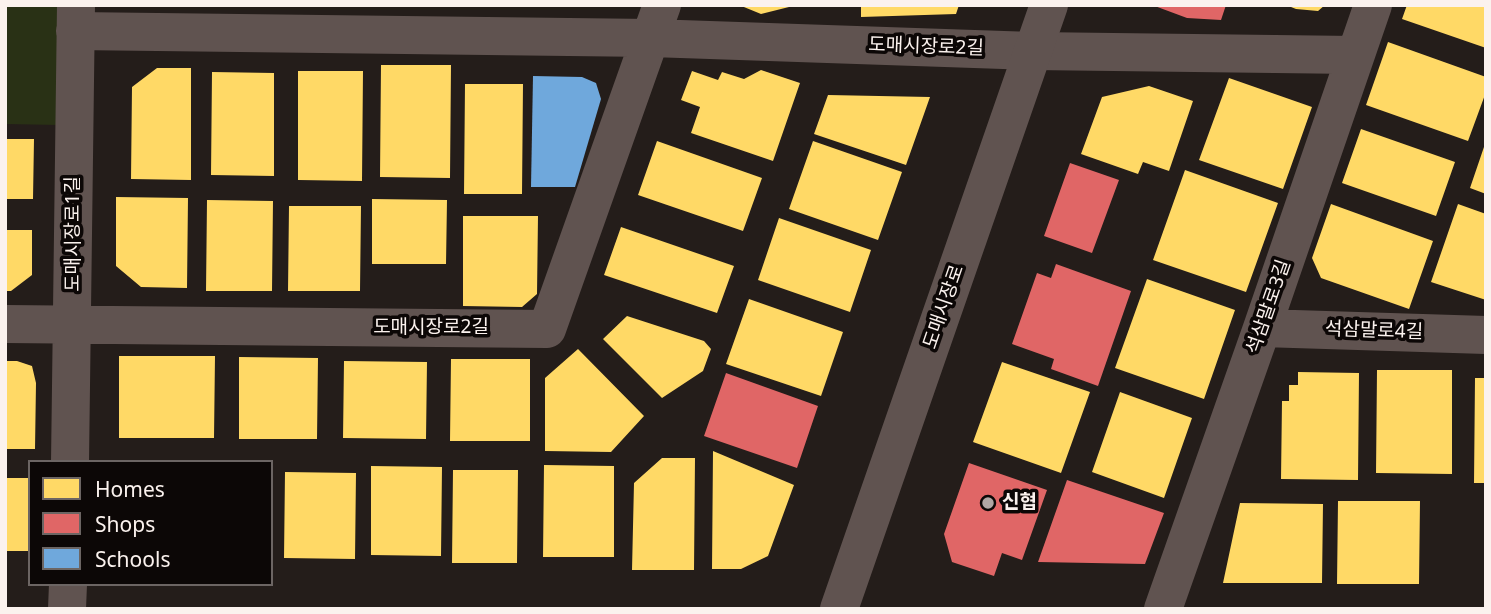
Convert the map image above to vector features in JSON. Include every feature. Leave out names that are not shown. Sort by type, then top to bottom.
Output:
[{"type":"street","name":"도매시장로","points":[[839,609],[1049,5]]},
{"type":"street","name":"석삼말로3길","points":[[1163,609],[1373,5]]},
{"type":"street","name":"도매시장로2길","points":[[76,18],[657,21],[1033,51],[1355,55]]},
{"type":"street","name":"도매시장로1길","points":[[70,460],[76,18]]},
{"type":"street","name":"도매시장로2길","points":[[5,324],[547,329],[657,21]]},
{"type":"street","name":"석삼말로4길","points":[[1262,328],[1486,335]]},
{"type":"street","points":[[67,609],[68,586]]},
{"type":"green space","points":[[5,5],[60,5],[59,125],[5,124]]},
{"type":"building: Homes","points":[[739,5],[793,5],[793,6],[761,14]]},
{"type":"building: Homes","points":[[861,5],[959,5],[956,14],[861,17]]},
{"type":"building: Homes","points":[[1286,5],[1325,5],[1318,11]]},
{"type":"building: Homes","points":[[1407,5],[1486,5],[1486,48],[1402,19]]},
{"type":"building: Homes","points":[[1388,42],[1486,77],[1486,92],[1468,141],[1366,105]]},
{"type":"building: Homes","points":[[381,65],[451,65],[450,178],[380,177]]},
{"type":"building: Homes","points":[[157,68],[191,68],[191,180],[131,179],[132,87]]},
{"type":"building: Homes","points":[[761,70],[800,83],[773,161],[691,133],[700,107],[681,100],[692,71],[718,80],[722,72],[744,79]]},
{"type":"building: Homes","points":[[298,71],[363,71],[362,181],[298,180]]},
{"type":"building: Homes","points":[[212,72],[274,73],[274,176],[211,175]]},
{"type":"building: Homes","points":[[1229,78],[1312,107],[1283,189],[1199,160]]},
{"type":"building: Homes","points":[[465,84],[523,84],[522,194],[464,194]]},
{"type":"building: Homes","points":[[1149,86],[1193,101],[1169,171],[1143,162],[1138,174],[1081,154],[1102,97]]},
{"type":"building: Homes","points":[[828,95],[930,97],[906,165],[814,134]]},
{"type":"building: Homes","points":[[1361,129],[1455,162],[1436,216],[1342,183]]},
{"type":"building: Homes","points":[[5,139],[34,139],[33,199],[5,199]]},
{"type":"building: Homes","points":[[657,141],[762,178],[743,231],[638,195]]},
{"type":"building: Homes","points":[[813,141],[902,172],[878,240],[789,209]]},
{"type":"building: Homes","points":[[1486,144],[1486,194],[1470,188]]},
{"type":"building: Homes","points":[[1185,170],[1278,203],[1246,292],[1153,260]]},
{"type":"building: Homes","points":[[116,197],[188,198],[187,288],[141,287],[116,266]]},
{"type":"building: Homes","points":[[372,199],[447,200],[446,264],[372,264]]},
{"type":"building: Homes","points":[[207,200],[273,201],[272,291],[206,291]]},
{"type":"building: Homes","points":[[1331,204],[1433,241],[1409,309],[1321,278],[1312,258]]},
{"type":"building: Homes","points":[[1458,204],[1486,214],[1486,300],[1431,282]]},
{"type":"building: Homes","points":[[289,206],[361,206],[360,291],[288,291]]},
{"type":"building: Homes","points":[[463,216],[538,216],[537,294],[522,307],[463,306]]},
{"type":"building: Homes","points":[[779,218],[871,250],[850,312],[758,280]]},
{"type":"building: Homes","points":[[621,227],[734,266],[717,313],[604,275]]},
{"type":"building: Homes","points":[[5,230],[32,230],[32,275],[11,291],[5,291]]},
{"type":"building: Homes","points":[[1147,279],[1235,310],[1204,399],[1115,368]]},
{"type":"building: Homes","points":[[749,299],[843,332],[821,396],[726,364]]},
{"type":"building: Homes","points":[[627,316],[704,341],[711,349],[703,371],[662,398],[603,339]]},
{"type":"building: Homes","points":[[578,349],[644,416],[611,452],[545,451],[545,378]]},
{"type":"building: Homes","points":[[119,356],[215,356],[214,438],[119,438]]},
{"type":"building: Homes","points":[[239,357],[318,358],[317,439],[239,439]]},
{"type":"building: Homes","points":[[451,359],[530,359],[530,441],[450,441]]},
{"type":"building: Homes","points":[[5,361],[17,361],[32,366],[36,383],[35,449],[5,449]]},
{"type":"building: Homes","points":[[344,361],[427,362],[426,439],[343,438]]},
{"type":"building: Homes","points":[[1002,362],[1090,392],[1061,473],[973,442]]},
{"type":"building: Homes","points":[[1377,370],[1452,370],[1452,474],[1376,473]]},
{"type":"building: Homes","points":[[1298,372],[1359,373],[1358,480],[1281,479],[1282,401],[1289,401],[1289,385],[1298,385]]},
{"type":"building: Homes","points":[[1475,378],[1486,378],[1486,483],[1474,483]]},
{"type":"building: Homes","points":[[1120,392],[1192,418],[1164,498],[1092,472]]},
{"type":"building: Homes","points":[[713,451],[794,485],[768,556],[741,569],[712,569]]},
{"type":"building: Homes","points":[[662,458],[695,458],[694,570],[632,570],[634,483]]},
{"type":"building: Homes","points":[[544,465],[614,466],[614,557],[543,557]]},
{"type":"building: Homes","points":[[371,466],[442,467],[441,556],[371,555]]},
{"type":"building: Homes","points":[[453,470],[518,470],[517,563],[452,563]]},
{"type":"building: Homes","points":[[285,472],[356,473],[355,559],[284,558]]},
{"type":"building: Homes","points":[[5,478],[28,478],[28,551],[5,551]]},
{"type":"building: Homes","points":[[1338,501],[1420,501],[1419,584],[1337,584]]},
{"type":"building: Homes","points":[[1240,503],[1323,504],[1322,583],[1223,583]]},
{"type":"building: Shops","points":[[1152,5],[1226,5],[1221,20],[1187,18]]},
{"type":"building: Shops","points":[[1070,163],[1119,180],[1092,253],[1044,236]]},
{"type":"building: Shops","points":[[1056,264],[1131,291],[1098,386],[1051,369],[1054,359],[1012,344],[1037,273],[1051,278]]},
{"type":"building: Shops","points":[[726,373],[818,406],[797,468],[704,436]]},
{"type":"building: Shops","points":[[969,463],[1047,490],[1022,560],[1002,553],[994,576],[952,562],[944,534]]},
{"type":"building: Shops","points":[[1067,480],[1164,513],[1145,564],[1038,562]]},
{"type":"building: Schools","points":[[533,76],[582,77],[596,83],[601,99],[575,187],[531,187]]},
{"type":"place","name":"신협","points":[[988,503]]}]
